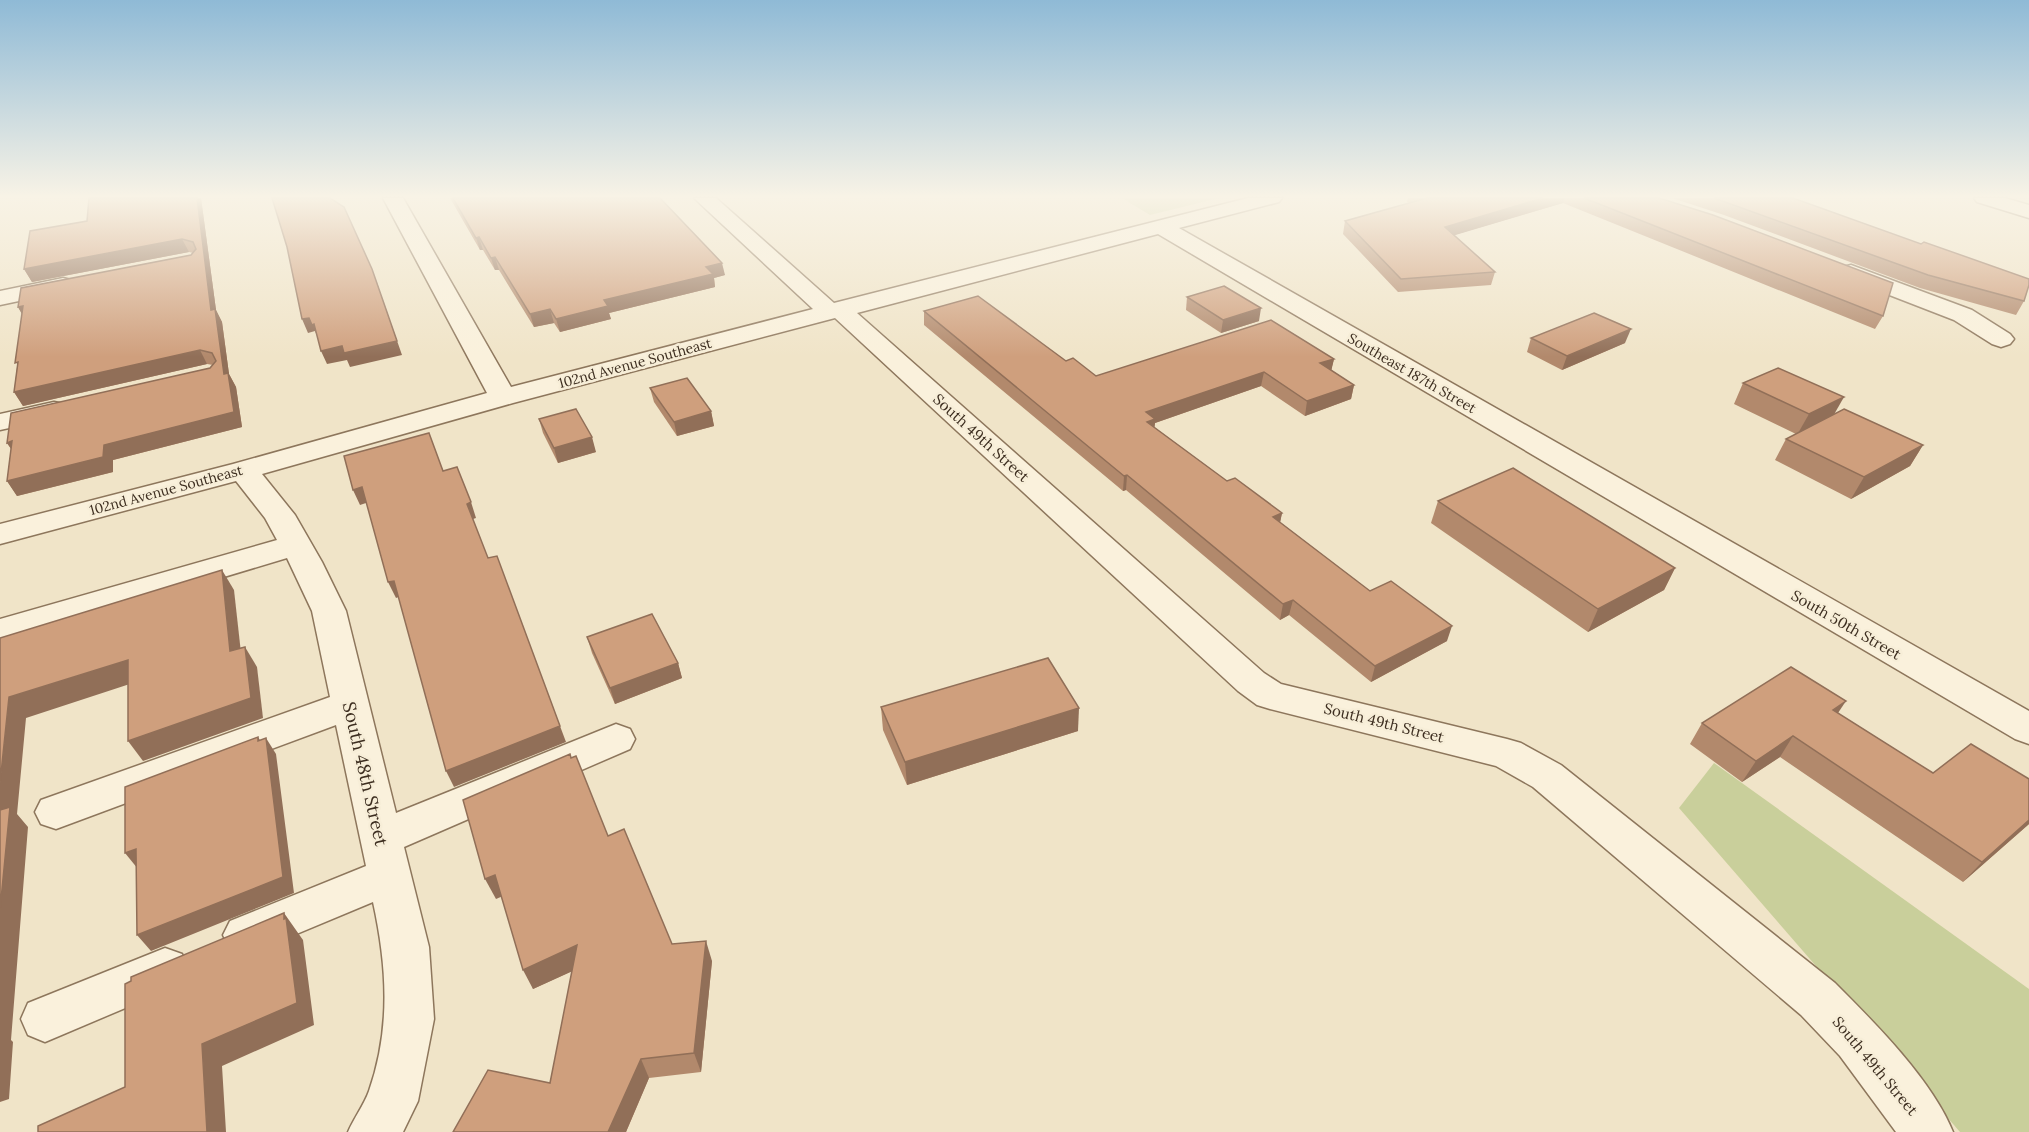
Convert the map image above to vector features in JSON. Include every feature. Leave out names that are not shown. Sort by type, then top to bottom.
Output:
[{"type":"street","points":[[422,251],[504,397]]},
{"type":"street","name":"South 49th Street","points":[[765,251],[1251,682],[1270,695],[1507,754],[1548,776],[1818,999],[1857,1039],[1927,1132]]},
{"type":"street","name":"102nd Avenue Southeast","points":[[0,534],[243,470],[504,397],[1064,251]]},
{"type":"street","name":"Southeast 187th Street","points":[[1203,251],[1664,520]]},
{"type":"street","points":[[1834,266],[1963,315],[2001,339]]},
{"type":"street","points":[[0,298],[89,280]]},
{"type":"street","points":[[0,422],[81,404]]},
{"type":"street","name":"South 48th Street","points":[[243,470],[279,515],[306,562],[328,611],[406,947],[410,1019],[383,1117]]},
{"type":"street","name":"South 50th Street","points":[[1664,520],[2029,729]]},
{"type":"street","points":[[0,635],[9,628],[296,545]]},
{"type":"street","points":[[56,812],[349,705]]},
{"type":"street","points":[[45,1019],[385,857],[616,740]]},
{"type":"green space","points":[[1714,763],[2029,989],[2029,1132],[1960,1132],[1679,808]]},
{"type":"building","points":[[27,251],[120,251],[24,269]]},
{"type":"building","points":[[194,251],[204,251],[211,310],[215,309],[224,374],[228,373],[234,412],[104,445],[103,457],[7,481],[12,441],[7,443],[11,413],[210,368],[216,361],[212,353],[200,350],[14,392],[18,362],[15,363],[23,306],[18,307],[21,288],[191,255]]},
{"type":"building","points":[[288,251],[364,251],[397,341],[344,353],[342,346],[321,351],[314,324],[312,325],[309,318],[302,319]]},
{"type":"building","points":[[487,251],[710,251],[722,263],[706,267],[713,274],[604,300],[608,306],[556,319],[550,309],[530,314],[495,257],[491,258]]},
{"type":"building","points":[[1374,251],[1471,251],[1495,272],[1401,279]]},
{"type":"building","points":[[1718,251],[1808,251],[1893,283],[1883,316]]},
{"type":"building","points":[[1861,251],[1949,251],[2029,279],[2029,285],[2024,301],[1928,275]]},
{"type":"building","points":[[1224,286],[1261,308],[1223,320],[1187,297]]},
{"type":"building","points":[[978,296],[1066,361],[1073,358],[1096,376],[1271,320],[1334,359],[1320,363],[1354,385],[1307,401],[1264,372],[1146,412],[1155,419],[1147,422],[1227,481],[1235,478],[1282,513],[1273,517],[1370,591],[1391,581],[1452,626],[1375,666],[1293,600],[1283,604],[924,311]]},
{"type":"building","points":[[1594,313],[1631,329],[1567,356],[1531,338]]},
{"type":"building","points":[[1778,368],[1844,397],[1809,414],[1743,383]]},
{"type":"building","points":[[687,378],[711,411],[674,422],[650,388]]},
{"type":"building","points":[[576,409],[592,437],[554,448],[539,419]]},
{"type":"building","points":[[1844,409],[1923,445],[1864,477],[1786,439]]},
{"type":"building","points":[[429,433],[443,471],[457,467],[471,502],[467,504],[488,558],[497,556],[560,726],[446,771],[394,581],[388,582],[362,487],[353,490],[344,456]]},
{"type":"building","points":[[1513,468],[1675,568],[1598,609],[1438,501]]},
{"type":"building","points":[[222,570],[230,651],[245,647],[251,698],[128,741],[128,660],[9,697],[0,783],[0,638]]},
{"type":"building","points":[[652,614],[678,663],[610,688],[587,637]]},
{"type":"building","points":[[1048,658],[1079,708],[905,762],[881,707]]},
{"type":"building","points":[[1791,667],[1846,701],[1833,710],[1933,773],[1971,744],[2029,779],[2029,820],[1982,862],[1793,736],[1756,761],[1702,723]]},
{"type":"building","points":[[258,737],[258,741],[266,738],[283,877],[137,935],[136,849],[125,853],[125,787]]},
{"type":"building","points":[[570,754],[571,758],[576,756],[608,836],[624,829],[672,944],[706,941],[694,1053],[641,1059],[608,1132],[453,1132],[488,1070],[550,1083],[577,945],[523,970],[495,875],[485,879],[463,800]]},
{"type":"building","points":[[10,807],[0,910],[0,810]]},
{"type":"building","points":[[284,913],[297,1003],[202,1044],[207,1132],[38,1132],[38,1126],[125,1087],[125,984],[131,981],[131,977]]}]
